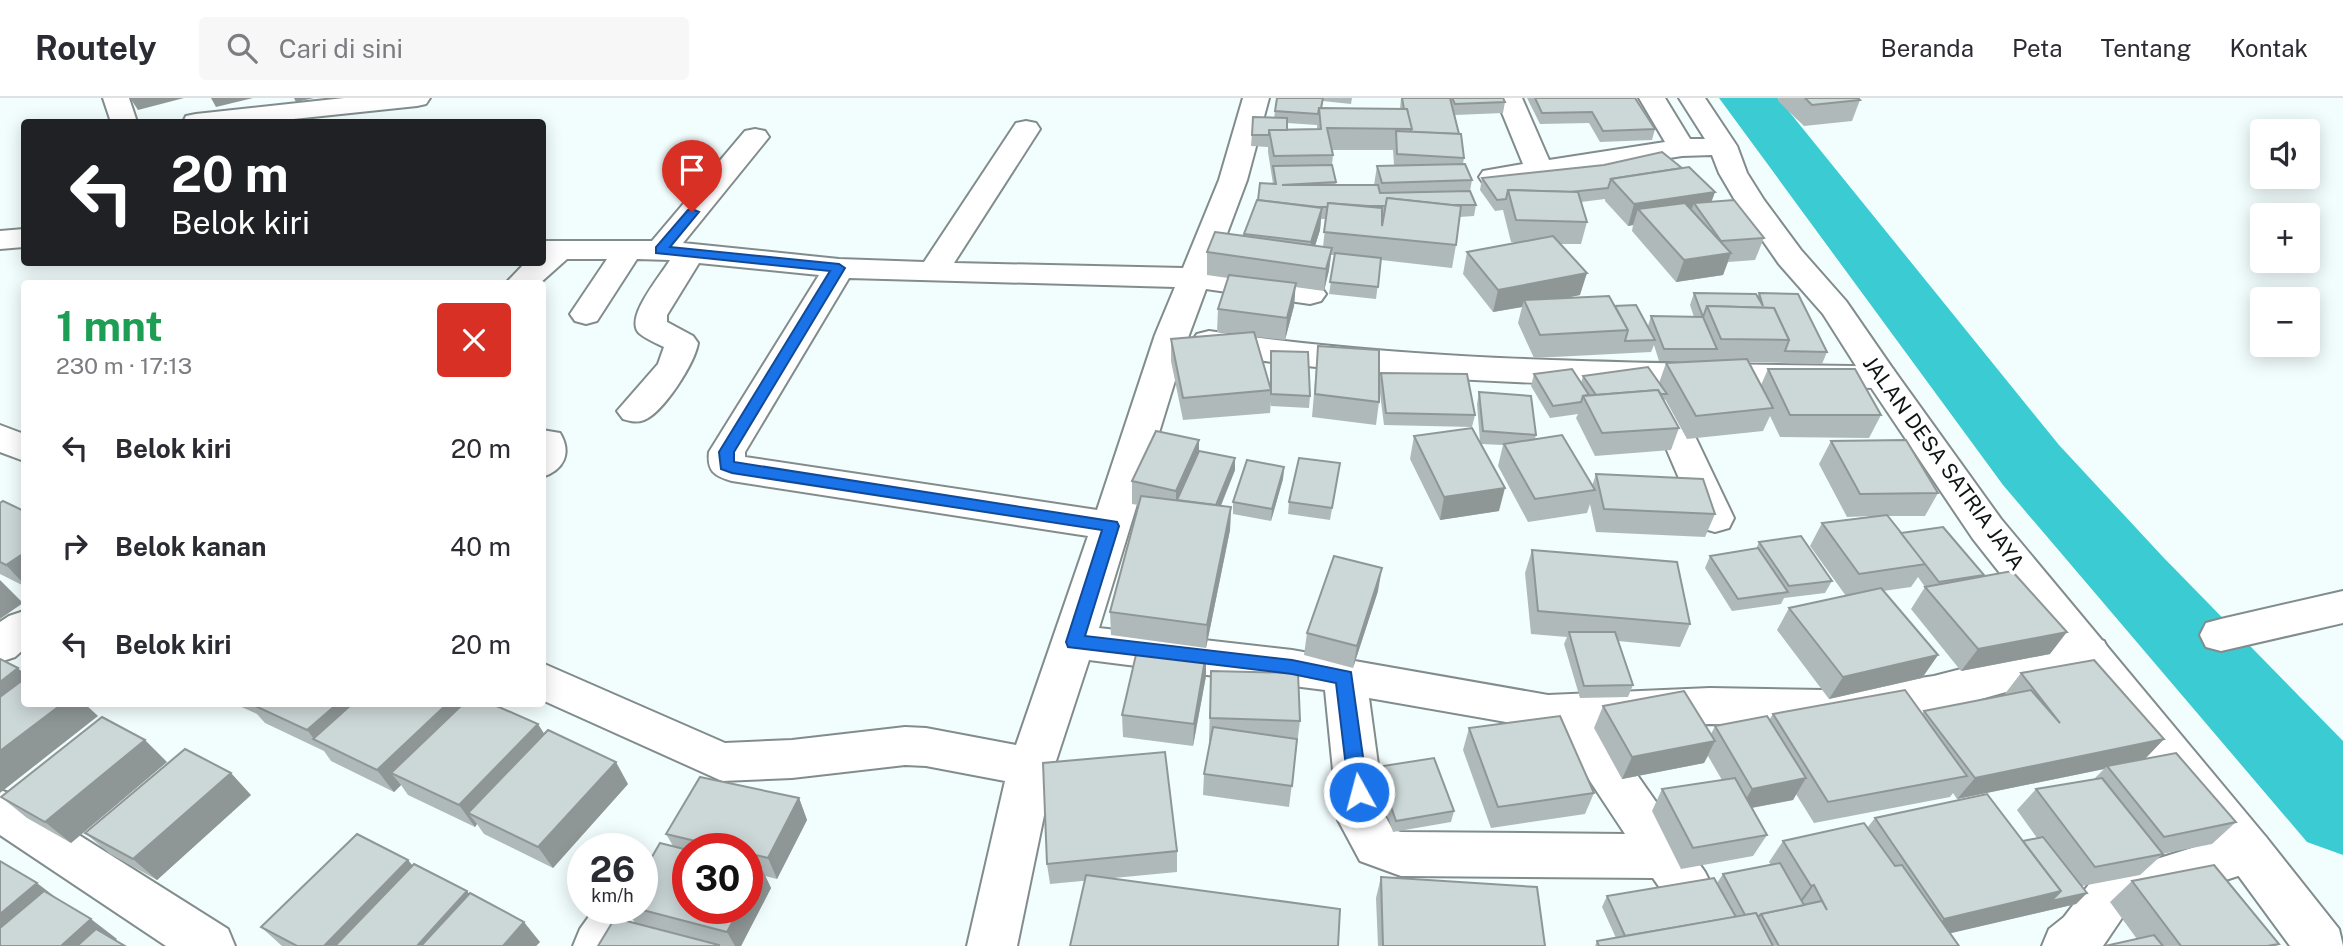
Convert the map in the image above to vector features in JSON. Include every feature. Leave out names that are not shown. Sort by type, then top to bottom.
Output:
[{"type":"street","points":[[117,98],[123,119]]},
{"type":"street","points":[[211,119],[288,104],[417,98],[410,119]]},
{"type":"street","points":[[992,946],[1031,767],[1172,335],[1233,180],[1256,98]]},
{"type":"street","points":[[1509,98],[1539,169]]},
{"type":"street","points":[[1653,98],[1682,148]]},
{"type":"street","name":"JALAN DESA SATRIA JAYA","points":[[1692,98],[1723,146],[1733,173],[1751,202],[1790,257],[1835,308],[1987,529],[2249,852],[2321,946]]},
{"type":"street","points":[[933,272],[1026,129]]},
{"type":"street","points":[[635,411],[673,368],[681,353],[681,344],[650,326],[651,315],[675,251],[755,137]]},
{"type":"street","points":[[1493,177],[1682,148],[1723,146]]},
{"type":"street","points":[[0,240],[21,238]]},
{"type":"street","points":[[551,250],[675,251],[839,268],[1196,278],[1310,294]]},
{"type":"street","points":[[586,314],[628,250]]},
{"type":"street","points":[[524,280],[536,266]]},
{"type":"street","points":[[839,268],[727,452],[726,465],[1111,526]]},
{"type":"street","points":[[1172,335],[1295,356],[1443,370],[1881,377]]},
{"type":"street","points":[[1648,372],[1715,518]]},
{"type":"street","points":[[0,437],[21,448]]},
{"type":"street","points":[[546,442],[546,460]]},
{"type":"street","points":[[2221,635],[2343,607]]},
{"type":"street","points":[[0,645],[21,629]]},
{"type":"street","points":[[1074,642],[1292,667],[1522,710],[1569,712],[1710,706],[1823,708],[1880,702],[1934,694],[2089,653]]},
{"type":"street","points":[[1345,677],[1362,820],[1377,846],[1401,854],[1677,872],[1569,712]]},
{"type":"street","points":[[546,682],[711,778],[792,759],[905,746],[926,747],[1031,767]]},
{"type":"street","points":[[0,810],[210,946]]},
{"type":"street","points":[[2067,946],[2082,934],[2110,895],[2249,852]]},
{"type":"street","points":[[598,946],[613,924]]},
{"type":"building","points":[[1277,98],[1323,98],[1318,114],[1275,111]]},
{"type":"building","points":[[1402,98],[1450,98],[1459,134],[1411,132]]},
{"type":"building","points":[[1452,98],[1503,98],[1505,102],[1455,104]]},
{"type":"building","points":[[1535,98],[1635,98],[1655,129],[1603,131],[1592,112],[1542,113]]},
{"type":"building","points":[[1805,98],[1858,98],[1860,100],[1812,105]]},
{"type":"building","points":[[1319,108],[1407,109],[1412,129],[1327,128],[1333,155],[1274,156],[1269,130],[1321,129]]},
{"type":"building","points":[[1253,117],[1287,118],[1287,130],[1269,130],[1269,135],[1252,135]]},
{"type":"building","points":[[1396,131],[1461,134],[1464,158],[1397,154]]},
{"type":"building","points":[[1662,152],[1682,168],[1611,179],[1608,188],[1570,192],[1508,190],[1506,199],[1497,200],[1482,178],[1604,165]]},
{"type":"building","points":[[1465,164],[1472,180],[1382,183],[1377,166]]},
{"type":"building","points":[[1332,165],[1336,182],[1282,185],[1378,185],[1380,193],[1470,191],[1476,205],[1387,198],[1386,206],[1328,203],[1328,207],[1318,207],[1258,200],[1260,183],[1276,184],[1273,166]]},
{"type":"building","points":[[1689,167],[1715,192],[1634,204],[1611,179]]},
{"type":"building","points":[[1508,190],[1578,192],[1587,222],[1516,220]]},
{"type":"building","points":[[1387,198],[1461,206],[1456,245],[1324,232],[1328,203],[1382,208],[1382,226]]},
{"type":"building","points":[[1257,200],[1322,208],[1311,242],[1244,234]]},
{"type":"building","points":[[1734,200],[1764,238],[1721,241],[1694,203]]},
{"type":"building","points":[[1685,203],[1731,253],[1684,260],[1638,209]]},
{"type":"building","points":[[1215,232],[1332,248],[1326,269],[1207,252]]},
{"type":"building","points":[[1553,236],[1587,273],[1498,290],[1467,252]]},
{"type":"building","points":[[1335,253],[1381,258],[1378,287],[1330,282]]},
{"type":"building","points":[[1229,275],[1296,283],[1287,318],[1218,309]]},
{"type":"building","points":[[1694,293],[1756,294],[1763,306],[1759,293],[1798,294],[1827,352],[1785,351],[1789,340],[1774,308],[1707,306],[1703,317]]},
{"type":"building","points":[[1609,296],[1628,330],[1540,335],[1524,300]]},
{"type":"building","points":[[1636,305],[1655,340],[1625,341],[1628,330],[1615,306]]},
{"type":"building","points":[[1707,306],[1774,308],[1789,340],[1721,339]]},
{"type":"building","points":[[1651,316],[1703,317],[1717,349],[1664,349]]},
{"type":"building","points":[[1254,332],[1271,390],[1183,398],[1171,339]]},
{"type":"building","points":[[1318,346],[1379,350],[1379,402],[1315,394]]},
{"type":"building","points":[[1271,351],[1308,352],[1310,396],[1271,394]]},
{"type":"building","points":[[1747,359],[1773,408],[1696,416],[1666,363]]},
{"type":"building","points":[[1648,367],[1667,394],[1661,394],[1658,390],[1596,395],[1583,376]]},
{"type":"building","points":[[1572,369],[1589,395],[1583,396],[1581,402],[1553,406],[1534,374]]},
{"type":"building","points":[[1768,369],[1855,369],[1881,415],[1790,415]]},
{"type":"building","points":[[1381,373],[1467,374],[1475,415],[1386,413]]},
{"type":"building","points":[[1658,390],[1679,428],[1602,433],[1583,396]]},
{"type":"building","points":[[1479,392],[1531,396],[1536,435],[1483,431]]},
{"type":"building","points":[[1472,428],[1505,488],[1444,497],[1414,436]]},
{"type":"building","points":[[1156,431],[1199,440],[1176,491],[1132,481]]},
{"type":"building","points":[[1562,435],[1595,490],[1535,499],[1504,444]]},
{"type":"building","points":[[1906,440],[1938,493],[1860,494],[1831,441]]},
{"type":"building","points":[[1199,451],[1235,458],[1216,505],[1177,500]]},
{"type":"building","points":[[1299,458],[1340,463],[1332,508],[1289,502]]},
{"type":"building","points":[[1247,460],[1284,467],[1272,509],[1233,502]]},
{"type":"building","points":[[1596,474],[1703,479],[1715,514],[1604,509]]},
{"type":"building","points":[[1141,496],[1231,507],[1207,625],[1110,612]]},
{"type":"building","points":[[3,501],[21,510],[21,555],[6,565],[0,562],[0,503]]},
{"type":"building","points":[[1887,515],[1926,564],[1859,574],[1822,523]]},
{"type":"building","points":[[1943,527],[1984,575],[1939,582],[1901,533]]},
{"type":"building","points":[[1801,536],[1832,581],[1789,586],[1759,542]]},
{"type":"building","points":[[1758,548],[1788,592],[1738,599],[1710,556]]},
{"type":"building","points":[[1532,550],[1677,562],[1690,624],[1538,611]]},
{"type":"building","points":[[1334,556],[1382,568],[1357,646],[1307,633]]},
{"type":"building","points":[[2012,571],[2067,632],[1978,649],[1925,587]]},
{"type":"building","points":[[1881,588],[1938,655],[1843,677],[1789,608]]},
{"type":"building","points":[[1569,632],[1615,632],[1633,685],[1584,686]]},
{"type":"building","points":[[1138,646],[1206,654],[1194,724],[1122,715]]},
{"type":"building","points":[[0,659],[18,668],[0,682]]},
{"type":"building","points":[[2094,660],[2164,739],[1975,778],[1924,711],[2031,690],[2060,723],[2021,673]]},
{"type":"building","points":[[1211,671],[1298,673],[1300,721],[1210,718]]},
{"type":"building","points":[[21,681],[21,707],[58,707],[0,751],[0,697]]},
{"type":"building","points":[[1905,690],[1967,776],[1828,802],[1773,714]]},
{"type":"building","points":[[1684,691],[1715,741],[1632,757],[1603,706]]},
{"type":"building","points":[[257,707],[334,707],[307,730]]},
{"type":"building","points":[[349,707],[444,707],[377,770],[313,739]]},
{"type":"building","points":[[460,707],[499,707],[538,724],[459,805],[391,773]]},
{"type":"building","points":[[1560,716],[1594,793],[1498,807],[1469,728]]},
{"type":"building","points":[[1767,716],[1806,778],[1752,789],[1715,726]]},
{"type":"building","points":[[102,717],[145,740],[45,822],[1,797]]},
{"type":"building","points":[[1213,727],[1297,739],[1292,786],[1204,774]]},
{"type":"building","points":[[548,730],[616,762],[538,847],[468,813]]},
{"type":"building","points":[[185,749],[231,773],[133,859],[85,833]]},
{"type":"building","points":[[1165,752],[1177,851],[1047,864],[1043,763]]},
{"type":"building","points":[[2176,753],[2236,822],[2164,837],[2107,766]]},
{"type":"building","points":[[1434,758],[1454,811],[1396,821],[1377,767]]},
{"type":"building","points":[[700,777],[799,798],[768,858],[763,857],[763,833],[666,834]]},
{"type":"building","points":[[1735,778],[1767,835],[1693,848],[1662,789]]},
{"type":"building","points":[[2102,778],[2163,854],[2095,867],[2036,789]]},
{"type":"building","points":[[1987,794],[2061,891],[1944,919],[1875,818]]},
{"type":"building","points":[[1864,823],[1895,866],[1902,865],[1959,946],[1779,946],[1761,914],[1822,901],[1827,910],[1814,885],[1811,886],[1783,841]]},
{"type":"building","points":[[357,834],[408,860],[324,946],[297,946],[261,927]]},
{"type":"building","points":[[2043,837],[2087,893],[2051,901],[2061,891],[2023,841]]},
{"type":"building","points":[[660,843],[672,846],[672,918],[658,914]]},
{"type":"building","points":[[0,861],[37,883],[0,914]]},
{"type":"building","points":[[1780,863],[1804,905],[1761,914],[1758,917],[1756,913],[1745,915],[1723,874]]},
{"type":"building","points":[[414,864],[467,891],[417,946],[335,946]]},
{"type":"building","points":[[2214,865],[2279,944],[2181,946],[2132,881]]},
{"type":"building","points":[[1086,875],[1340,909],[1338,946],[1070,946]]},
{"type":"building","points":[[1381,877],[1537,887],[1545,946],[1383,946]]},
{"type":"building","points":[[1714,878],[1736,917],[1625,936],[1607,896]]},
{"type":"building","points":[[44,891],[91,919],[61,946],[0,946],[0,928]]},
{"type":"building","points":[[470,893],[524,922],[503,946],[421,946]]},
{"type":"building","points":[[1756,913],[1773,946],[1599,946],[1597,941]]},
{"type":"building","points":[[611,924],[638,924],[719,945],[719,946],[598,946]]},
{"type":"building","points":[[696,924],[731,924],[727,932]]},
{"type":"building","points":[[96,929],[125,946],[77,946]]},
{"type":"building","points":[[2154,935],[2163,946],[2105,946]]},
{"type":"waterway","points":[[1748,98],[2031,465],[2132,580],[2343,810]]},
{"type":"route","points":[[692,212],[661,250],[839,268],[727,452],[726,465],[1111,526],[1074,642],[1292,667],[1345,677],[1359,792]]}]
